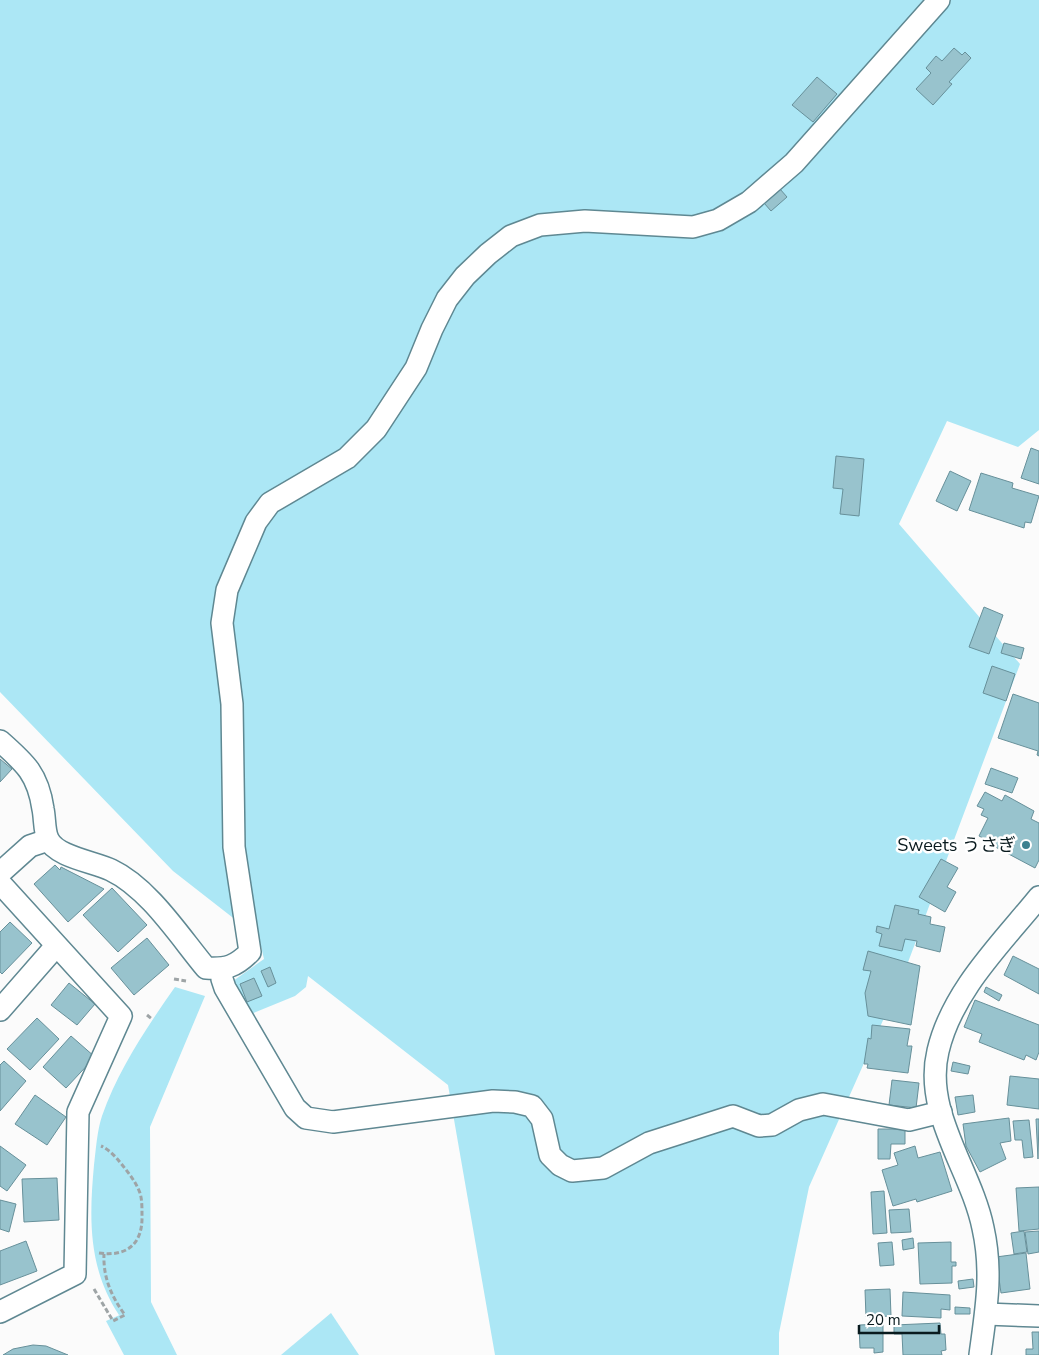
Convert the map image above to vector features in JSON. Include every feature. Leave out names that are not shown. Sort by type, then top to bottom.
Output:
[{"type":"street","points":[[0,741],[25,763],[40,788],[48,840],[62,852],[112,870],[134,886],[153,904],[206,968],[222,969],[238,964],[250,952],[234,847],[232,704],[222,623],[227,590],[256,522],[270,503],[347,458],[376,429],[416,368],[447,299],[465,276],[488,254],[511,236],[540,224],[585,221],[692,227],[726,215],[749,202],[794,163],[939,0]]},
{"type":"street","points":[[0,873],[30,846],[48,840]]},
{"type":"street","points":[[0,883],[121,1016],[78,1112],[75,1274],[0,1312]]},
{"type":"street","points":[[980,1355],[990,1274],[983,1227],[936,1095],[938,1052],[953,1010],[976,975],[1039,897]]},
{"type":"street","points":[[0,1010],[56,946]]},
{"type":"street","points":[[222,969],[222,979],[235,1004],[295,1108],[306,1118],[333,1122],[493,1101],[515,1102],[532,1106],[542,1119],[550,1155],[560,1165],[572,1171],[603,1168],[649,1143],[733,1116],[759,1126],[772,1125],[799,1110],[823,1104],[846,1106],[877,1115],[909,1120],[941,1112]]},
{"type":"street","points":[[986,1314],[1039,1316]]},
{"type":"path","points":[[147,1015],[152,1019]]},
{"type":"path","points":[[93,1286],[113,1321],[125,1315],[110,1291],[104,1271],[104,1254],[117,1254],[128,1248],[139,1238],[142,1229],[141,1194],[131,1174],[104,1146],[97,1146]]},
{"type":"shaded area","points":[[0,0],[1039,0],[1039,430],[1018,447],[947,421],[899,524],[1020,664],[904,973],[809,1187],[779,1333],[779,1355],[495,1355],[448,1085],[308,976],[306,987],[295,996],[251,1014],[233,981],[264,959],[259,938],[173,871],[0,692]]},
{"type":"shaded area","points":[[175,987],[205,996],[150,1127],[151,1302],[177,1355],[124,1355],[106,1321],[122,1314],[119,1315],[101,1279],[93,1243],[91,1205],[97,1140],[102,1116],[116,1082],[144,1033]]},
{"type":"shaded area","points":[[331,1313],[359,1355],[281,1355]]},
{"type":"building","points":[[954,48],[962,55],[965,52],[971,58],[949,82],[952,84],[933,105],[916,89],[931,73],[926,68],[936,56],[942,61]]},
{"type":"building","points":[[817,77],[837,94],[813,122],[792,105]]},
{"type":"building","points":[[780,189],[787,197],[771,211],[764,203]]},
{"type":"building","points":[[1031,448],[1039,451],[1039,484],[1021,478]]},
{"type":"building","points":[[836,456],[864,459],[859,516],[840,514],[843,489],[833,488]]},
{"type":"building","points":[[950,471],[971,481],[957,511],[936,501]]},
{"type":"building","points":[[981,473],[1013,483],[1012,488],[1039,496],[1031,523],[1025,522],[1024,528],[969,510]]},
{"type":"building","points":[[984,607],[1003,615],[989,654],[969,647]]},
{"type":"building","points":[[1004,643],[1024,648],[1021,659],[1001,653]]},
{"type":"building","points":[[992,666],[1015,674],[1006,701],[983,693]]},
{"type":"building","points":[[1013,694],[1039,703],[1039,756],[1037,755],[1038,751],[998,738]]},
{"type":"building","points":[[0,759],[12,769],[0,782]]},
{"type":"building","points":[[991,768],[1018,778],[1012,793],[985,784]]},
{"type":"building","points":[[985,792],[1002,801],[1005,795],[1034,811],[1031,819],[1039,823],[1039,860],[1035,868],[986,842],[987,840],[979,836],[988,818],[981,815],[984,809],[977,806]]},
{"type":"building","points":[[941,859],[958,868],[947,887],[956,892],[945,912],[919,897]]},
{"type":"building","points":[[55,865],[60,870],[61,867],[104,889],[68,922],[34,884]]},
{"type":"building","points":[[112,888],[147,925],[118,952],[83,915]]},
{"type":"building","points":[[895,905],[919,910],[918,914],[931,917],[930,924],[945,927],[940,952],[916,946],[917,941],[905,939],[902,951],[879,946],[882,934],[876,932],[877,926],[889,929]]},
{"type":"building","points":[[10,922],[32,943],[2,974],[0,972],[0,932]]},
{"type":"building","points":[[147,938],[169,965],[134,995],[111,968]]},
{"type":"building","points":[[868,951],[920,966],[911,1025],[868,1016],[865,993],[871,971],[863,970]]},
{"type":"building","points":[[1013,956],[1039,969],[1039,994],[1004,975]]},
{"type":"building","points":[[270,967],[276,983],[268,987],[261,971]]},
{"type":"building","points":[[254,978],[262,996],[247,1002],[240,984]]},
{"type":"building","points":[[69,983],[95,1004],[77,1025],[51,1005]]},
{"type":"building","points":[[986,987],[1002,995],[999,1001],[984,992]]},
{"type":"building","points":[[975,1000],[1039,1025],[1039,1052],[1036,1060],[1026,1055],[1024,1060],[979,1042],[982,1034],[964,1027]]},
{"type":"building","points":[[37,1018],[59,1039],[30,1070],[7,1049]]},
{"type":"building","points":[[872,1025],[910,1029],[907,1046],[912,1046],[908,1073],[867,1068],[868,1064],[864,1064],[868,1038],[871,1039]]},
{"type":"building","points":[[71,1036],[95,1057],[66,1088],[43,1067]]},
{"type":"building","points":[[4,1061],[26,1081],[0,1111],[0,1065]]},
{"type":"building","points":[[953,1062],[970,1066],[968,1074],[951,1071]]},
{"type":"building","points":[[1010,1076],[1039,1079],[1039,1109],[1007,1105]]},
{"type":"building","points":[[892,1080],[919,1083],[916,1108],[889,1105]]},
{"type":"building","points":[[35,1095],[66,1117],[47,1145],[15,1124]]},
{"type":"building","points":[[973,1095],[975,1112],[958,1115],[955,1097]]},
{"type":"building","points":[[1009,1118],[1011,1141],[1000,1143],[1006,1159],[980,1172],[966,1146],[963,1124]]},
{"type":"building","points":[[1036,1119],[1039,1119],[1038,1159]]},
{"type":"building","points":[[1029,1120],[1033,1157],[1024,1158],[1022,1140],[1015,1140],[1013,1121]]},
{"type":"building","points":[[878,1129],[905,1129],[905,1144],[891,1144],[890,1159],[878,1159]]},
{"type":"building","points":[[0,1146],[26,1165],[7,1191],[0,1186]]},
{"type":"building","points":[[915,1146],[918,1158],[940,1152],[952,1191],[917,1202],[916,1199],[893,1206],[882,1170],[898,1165],[894,1153]]},
{"type":"building","points":[[57,1178],[59,1220],[24,1222],[22,1179]]},
{"type":"building","points":[[1039,1187],[1039,1229],[1019,1231],[1016,1188]]},
{"type":"building","points":[[884,1191],[887,1233],[873,1234],[871,1192]]},
{"type":"building","points":[[0,1200],[16,1204],[9,1232],[0,1229]]},
{"type":"building","points":[[909,1209],[911,1232],[891,1233],[889,1210]]},
{"type":"building","points":[[1024,1231],[1027,1252],[1014,1254],[1011,1233]]},
{"type":"building","points":[[1039,1231],[1039,1252],[1028,1254],[1025,1232]]},
{"type":"building","points":[[913,1238],[914,1248],[903,1250],[902,1240]]},
{"type":"building","points":[[26,1241],[37,1271],[0,1285],[0,1251]]},
{"type":"building","points":[[892,1242],[894,1265],[880,1266],[878,1243]]},
{"type":"building","points":[[951,1242],[951,1262],[956,1262],[956,1266],[952,1266],[952,1283],[920,1284],[918,1243]]},
{"type":"building","points":[[1026,1253],[1030,1289],[1001,1293],[996,1257]]},
{"type":"building","points":[[973,1279],[974,1287],[959,1289],[958,1281]]},
{"type":"building","points":[[890,1289],[891,1316],[866,1317],[865,1290]]},
{"type":"building","points":[[903,1292],[950,1295],[950,1310],[941,1309],[941,1318],[902,1316]]},
{"type":"building","points":[[955,1307],[970,1308],[970,1314],[955,1314]]},
{"type":"building","points":[[940,1323],[941,1334],[945,1334],[946,1350],[941,1351],[942,1355],[903,1355],[902,1334],[894,1334],[894,1325]]},
{"type":"building","points":[[883,1324],[883,1352],[874,1353],[874,1348],[860,1348],[859,1325]]},
{"type":"building","points":[[1032,1332],[1039,1332],[1039,1355],[1026,1355],[1026,1349],[1033,1349]]},
{"type":"building","points":[[33,1345],[46,1346],[68,1355],[3,1355],[13,1349]]},
{"type":"place","name":"Sweets うさぎ","points":[[1026,845]]}]
